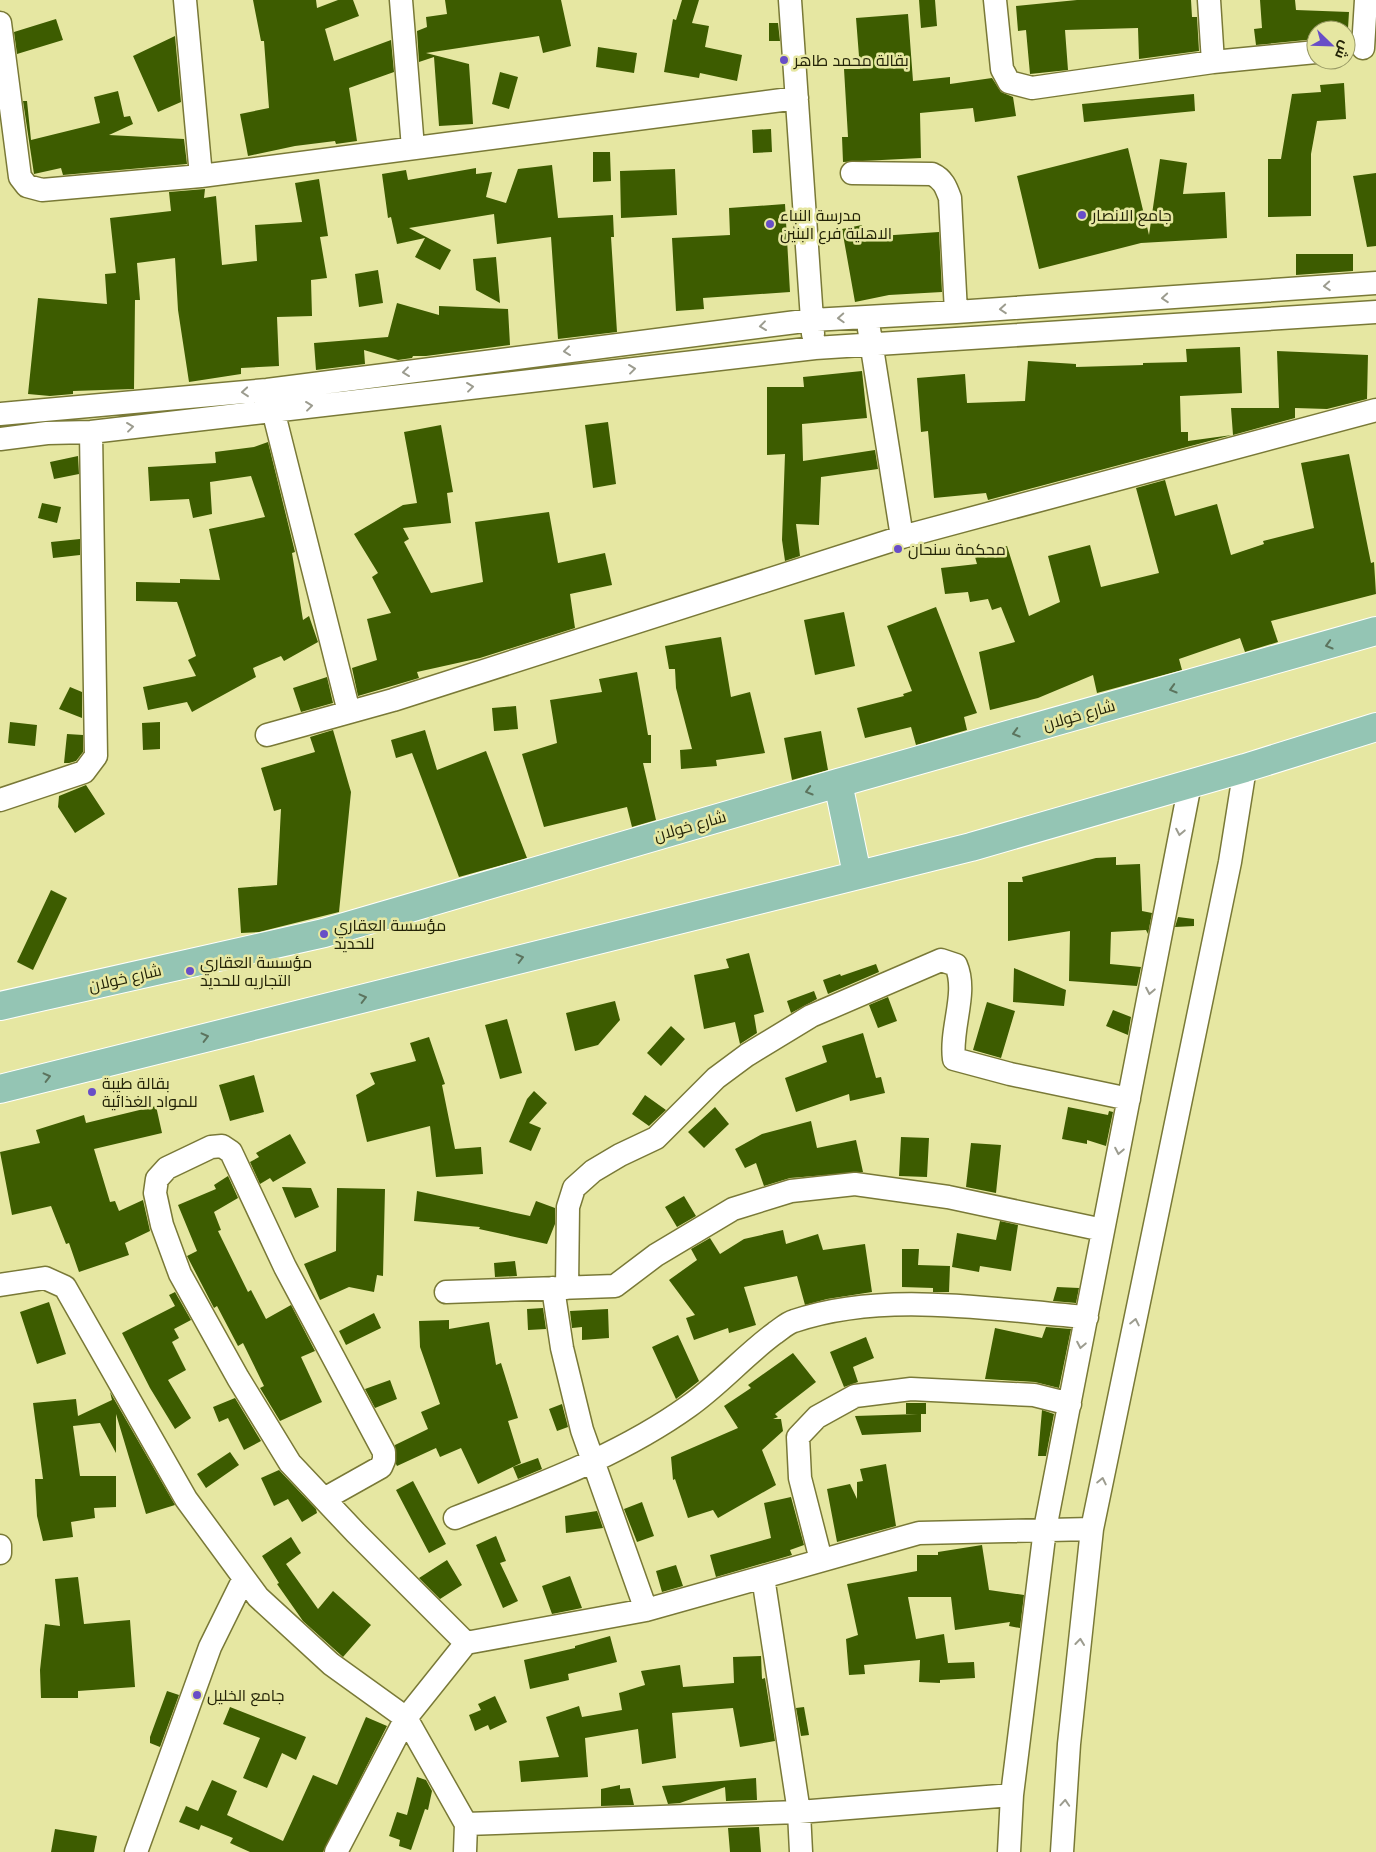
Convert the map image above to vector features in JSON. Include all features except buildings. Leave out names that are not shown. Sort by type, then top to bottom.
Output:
[{"type":"main road","name":"شارع خولان","points":[[0,1006],[324,933],[838,783],[1376,631]]},
{"type":"main road","points":[[0,1088],[972,847],[1245,768],[1376,727]]},
{"type":"main road","points":[[838,783],[857,874]]},
{"type":"street","points":[[185,0],[201,176]]},
{"type":"street","points":[[401,0],[413,148]]},
{"type":"street","points":[[790,0],[815,348]]},
{"type":"street","points":[[995,0],[1002,69],[1009,82],[1032,88],[1213,62],[1306,53]]},
{"type":"street","points":[[1209,0],[1213,62]]},
{"type":"street","points":[[1362,48],[1366,0]]},
{"type":"street","points":[[0,23],[20,177],[27,186],[42,190],[201,176],[797,98]]},
{"type":"street","points":[[852,173],[932,174],[939,177],[946,186],[950,198],[956,312]]},
{"type":"street","points":[[0,414],[267,390],[812,320],[1376,283]]},
{"type":"street","points":[[0,439],[47,433],[91,432],[815,348],[1376,312]]},
{"type":"street","points":[[868,317],[902,537]]},
{"type":"street","points":[[273,410],[349,712]]},
{"type":"street","points":[[267,734],[349,712],[902,537],[1376,410]]},
{"type":"street","points":[[0,800],[84,772],[96,756],[91,432]]},
{"type":"street","points":[[1062,1852],[1069,1744],[1092,1529],[1230,862],[1245,768]]},
{"type":"street","points":[[1009,1852],[1012,1795],[1046,1529],[1190,784]]},
{"type":"street","points":[[646,1610],[593,1462],[562,1348],[560,1288],[568,1207],[574,1188],[587,1176],[620,1154],[656,1138],[716,1078],[747,1055],[811,1016],[941,960],[956,965],[961,977],[953,1037],[954,1059],[1010,1074],[1129,1098]]},
{"type":"street","points":[[324,1499],[381,1467],[384,1460],[384,1452],[303,1302],[231,1152],[222,1146],[211,1147],[167,1168],[157,1179],[155,1193],[162,1225],[180,1274],[238,1378],[290,1464],[324,1499],[466,1643]]},
{"type":"street","points":[[446,1292],[615,1286],[656,1255],[733,1209],[791,1191],[855,1184],[948,1197],[1103,1230]]},
{"type":"street","points":[[0,1285],[45,1278],[65,1287],[186,1499],[258,1597],[330,1664],[406,1718],[466,1824],[466,1852]]},
{"type":"street","points":[[455,1518],[593,1462],[652,1430],[689,1406],[720,1382],[752,1350],[792,1321],[840,1309],[912,1303],[1086,1317]]},
{"type":"street","points":[[821,1560],[800,1478],[798,1437],[817,1417],[855,1396],[911,1389],[1034,1395],[1070,1404]]},
{"type":"street","points":[[336,1852],[406,1718],[466,1643],[646,1610],[919,1533],[1092,1529]]},
{"type":"street","points":[[0,1546],[0,1554]]},
{"type":"street","points":[[763,1577],[799,1812],[801,1852]]},
{"type":"street","points":[[136,1852],[210,1647],[244,1578]]},
{"type":"street","points":[[466,1824],[799,1812],[1012,1795]]},
{"type":"place","name":"بقالة محمد طاهر","points":[[784,60]]},
{"type":"place","name":"جامع الانصار","points":[[1082,215]]},
{"type":"place","name":"مدرسة النباء الاهلية فرع البنين","points":[[770,224]]},
{"type":"place","name":"محكمة سنحان","points":[[898,549]]},
{"type":"place","name":"مؤسسة العقاري للحديد","points":[[324,934]]},
{"type":"place","name":"مؤسسة العقاري التجاريه للحديد","points":[[190,971]]},
{"type":"place","name":"بقالة طيبة للمواد الغذائية","points":[[92,1092]]},
{"type":"place","name":"جامع الخليل","points":[[197,1695]]}]
